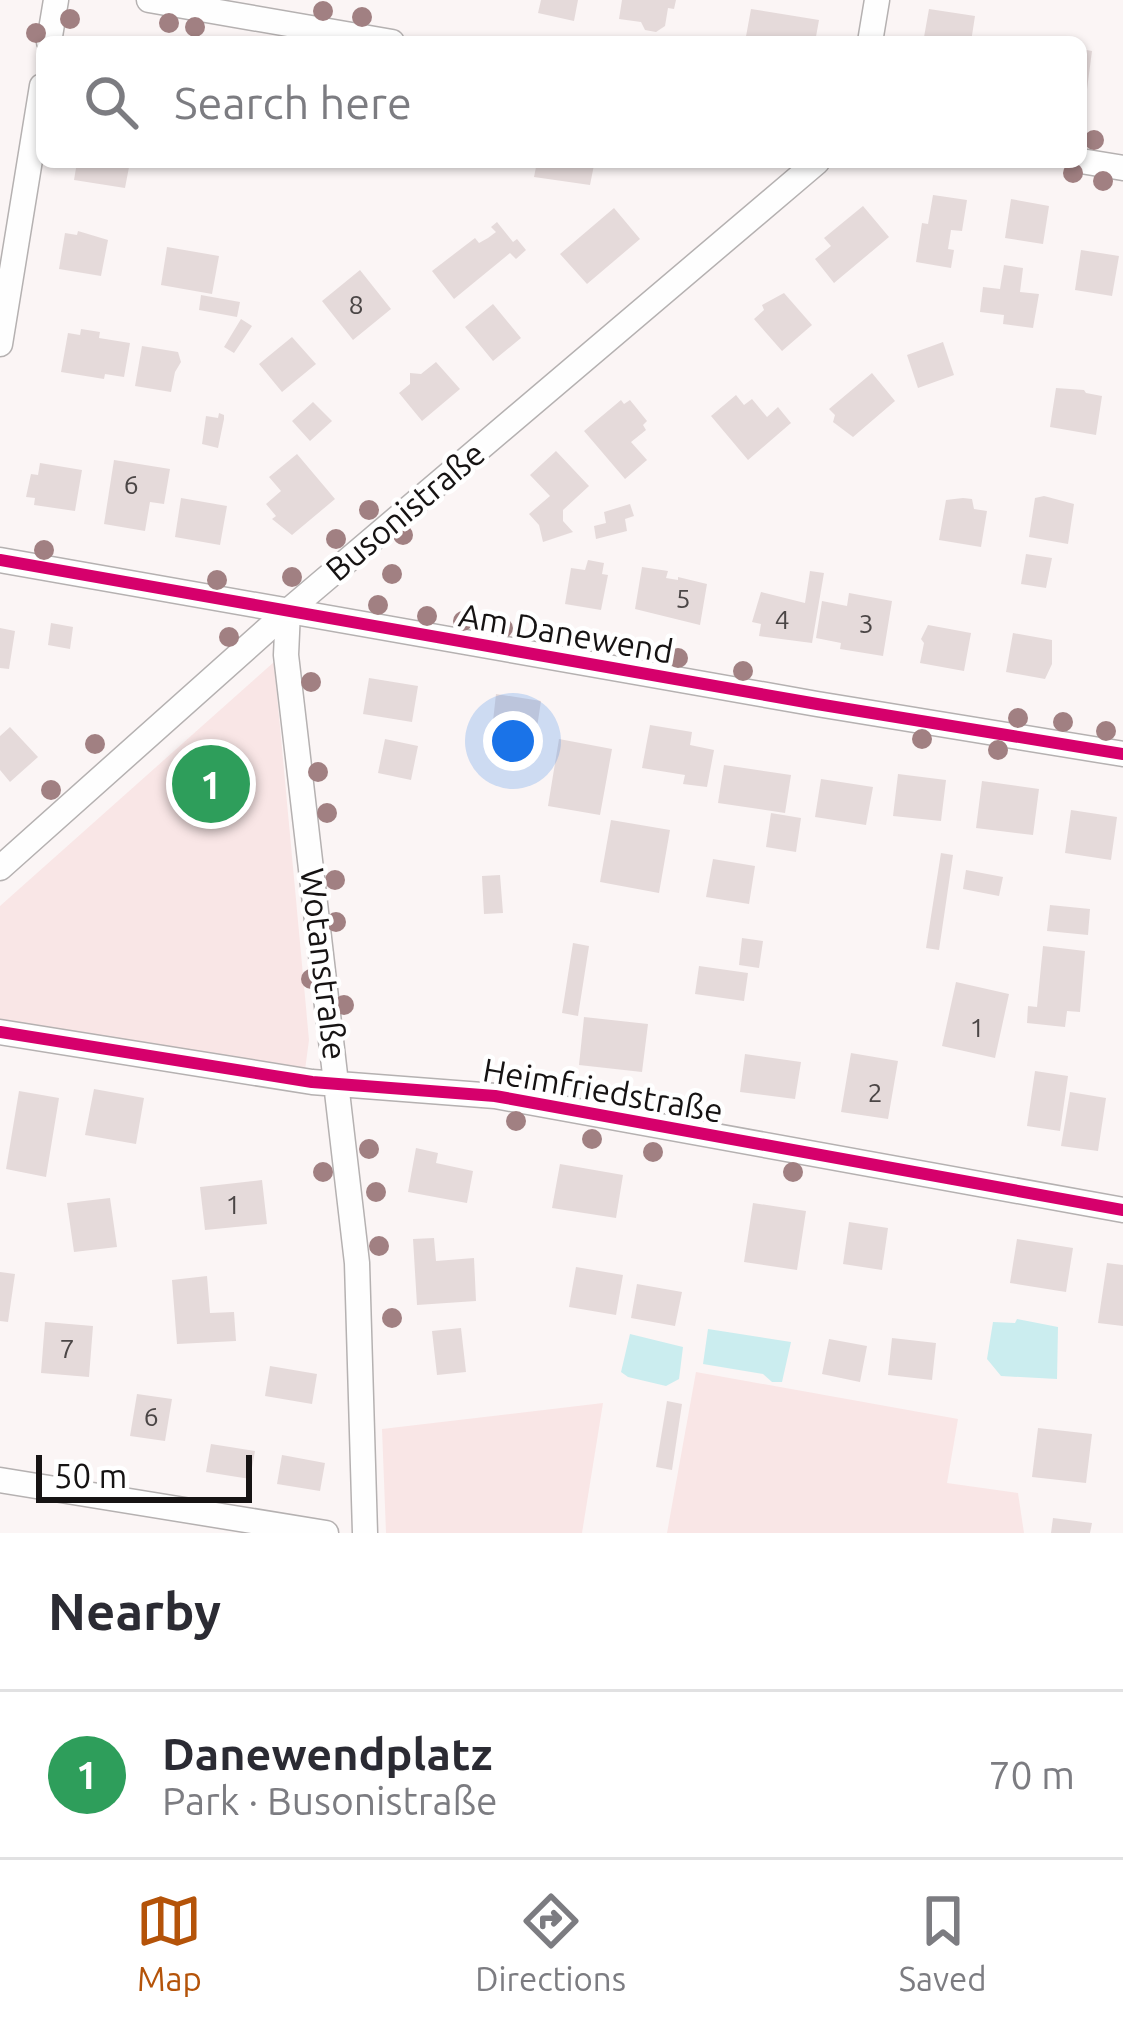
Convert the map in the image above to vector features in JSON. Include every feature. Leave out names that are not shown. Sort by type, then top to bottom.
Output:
[{"type":"street","points":[[50,36],[56,0]]},
{"type":"street","points":[[148,0],[357,36]]},
{"type":"street","points":[[871,36],[877,0]]},
{"type":"street","points":[[0,344],[36,123]]},
{"type":"street","points":[[1087,162],[1123,168]]},
{"type":"street","name":"Busonistraße","points":[[0,868],[287,611],[811,168]]},
{"type":"street","name":"Am Danewend","points":[[0,560],[1123,754]]},
{"type":"street","name":"Wotanstraße","points":[[287,611],[286,655],[357,1263],[364,1533]]},
{"type":"street","name":"Heimfriedstraße","points":[[0,1032],[312,1082],[495,1096],[1123,1210]]},
{"type":"street","points":[[0,1480],[326,1533]]},
{"type":"shaded area","points":[[274,662],[309,1040],[305,1070],[0,1024],[0,906]]},
{"type":"shaded area","points":[[696,1372],[958,1419],[947,1483],[1018,1493],[1024,1533],[667,1533]]},
{"type":"shaded area","points":[[603,1403],[582,1533],[386,1533],[382,1429]]},
{"type":"water","points":[[1017,1319],[1058,1327],[1057,1379],[1001,1376],[987,1359],[993,1322],[1015,1323]]},
{"type":"water","points":[[708,1329],[791,1342],[782,1382],[703,1364]]},
{"type":"water","points":[[630,1334],[683,1347],[679,1379],[666,1386],[621,1372]]},
{"type":"building","points":[[541,0],[578,0],[574,21],[538,13]]},
{"type":"building","points":[[622,0],[676,0],[674,9],[668,8],[665,26],[656,32],[645,30],[641,22],[619,19]]},
{"type":"building","points":[[751,9],[819,20],[816,36],[746,36]]},
{"type":"building","points":[[929,9],[975,16],[972,36],[924,36]]},
{"type":"building","points":[[1087,50],[1092,51],[1087,89]]},
{"type":"building","points":[[76,168],[129,168],[125,188],[74,180]]},
{"type":"building","points":[[536,168],[593,168],[590,185],[534,177]]},
{"type":"building","points":[[933,195],[967,200],[962,231],[951,230],[951,268],[916,262],[922,223],[928,224]]},
{"type":"building","points":[[1011,199],[1049,206],[1043,244],[1005,238]]},
{"type":"building","points":[[863,206],[889,237],[834,283],[815,259],[831,246],[824,238]]},
{"type":"building","points":[[614,208],[640,239],[587,284],[560,254]]},
{"type":"building","points":[[497,222],[526,250],[516,259],[510,253],[454,299],[432,271],[475,238],[479,243],[496,232],[491,227]]},
{"type":"building","points":[[78,231],[108,240],[101,276],[59,269],[65,233],[77,235]]},
{"type":"building","points":[[167,247],[219,256],[212,294],[161,285]]},
{"type":"building","points":[[1081,250],[1119,256],[1112,296],[1075,290]]},
{"type":"building","points":[[1004,265],[1023,268],[1020,292],[1039,294],[1033,328],[1003,324],[1004,315],[980,312],[983,287],[1000,289]]},
{"type":"building","points":[[360,270],[391,309],[353,340],[322,301]]},
{"type":"building","points":[[784,293],[812,325],[782,351],[754,319],[764,310],[762,305]]},
{"type":"building","points":[[201,295],[240,302],[237,317],[199,310]]},
{"type":"building","points":[[493,304],[521,338],[493,361],[465,327]]},
{"type":"building","points":[[241,319],[252,326],[234,353],[224,347]]},
{"type":"building","points":[[81,329],[100,332],[99,338],[130,343],[124,377],[61,372],[68,333],[80,335]]},
{"type":"building","points":[[292,337],[316,364],[282,392],[259,364]]},
{"type":"building","points":[[943,342],[954,375],[918,388],[907,355]]},
{"type":"building","points":[[142,346],[178,352],[181,362],[171,392],[135,386]]},
{"type":"building","points":[[436,362],[460,389],[422,421],[399,393],[410,384],[410,373],[421,374]]},
{"type":"building","points":[[872,373],[895,401],[853,437],[833,422],[835,415],[829,409]]},
{"type":"building","points":[[1056,388],[1102,396],[1096,435],[1050,427]]},
{"type":"building","points":[[736,395],[744,405],[752,399],[767,417],[778,407],[791,423],[748,460],[711,416]]},
{"type":"building","points":[[621,400],[624,404],[630,400],[647,421],[646,430],[631,442],[647,460],[625,479],[584,431]]},
{"type":"building","points":[[313,402],[332,421],[310,441],[292,421]]},
{"type":"building","points":[[219,413],[224,419],[218,448],[202,444],[206,416],[218,418]]},
{"type":"building","points":[[556,451],[589,486],[563,510],[563,521],[573,532],[543,542],[539,525],[529,514],[550,496],[530,475]]},
{"type":"building","points":[[297,454],[335,499],[292,535],[272,519],[276,516],[266,504],[281,491],[269,477]]},
{"type":"building","points":[[114,460],[170,469],[164,504],[150,502],[145,531],[104,524]]},
{"type":"building","points":[[40,463],[82,470],[75,511],[34,505],[35,498],[26,497],[31,474],[38,475]]},
{"type":"building","points":[[181,498],[227,506],[220,545],[175,537]]},
{"type":"building","points":[[1035,498],[1074,504],[1068,544],[1029,537]]},
{"type":"building","points":[[972,499],[974,509],[987,511],[981,547],[939,540],[946,500]]},
{"type":"building","points":[[630,504],[634,516],[625,519],[627,531],[596,539],[594,526],[606,523],[604,512]]},
{"type":"building","points":[[1026,554],[1052,558],[1046,588],[1021,584]]},
{"type":"building","points":[[588,560],[604,563],[602,574],[608,575],[601,610],[565,604],[571,568],[585,570]]},
{"type":"building","points":[[642,567],[668,571],[666,578],[707,584],[700,625],[635,609]]},
{"type":"building","points":[[810,571],[824,573],[812,643],[759,636],[761,624],[752,622],[761,592],[805,603]]},
{"type":"building","points":[[849,593],[892,601],[883,656],[840,649],[841,643],[816,638],[822,601],[847,606]]},
{"type":"building","points":[[51,623],[73,627],[70,649],[48,645]]},
{"type":"building","points":[[928,625],[971,633],[964,671],[920,663],[921,639]]},
{"type":"building","points":[[0,628],[15,631],[9,669],[0,668]]},
{"type":"building","points":[[1013,633],[1052,640],[1052,664],[1045,679],[1006,672]]},
{"type":"building","points":[[369,678],[418,686],[412,722],[363,714]]},
{"type":"building","points":[[496,694],[541,701],[534,747],[491,739]]},
{"type":"building","points":[[650,725],[692,732],[690,745],[714,750],[707,787],[683,784],[685,775],[642,768]]},
{"type":"building","points":[[10,727],[38,757],[10,782],[0,770],[0,736]]},
{"type":"building","points":[[385,739],[418,746],[411,780],[378,773]]},
{"type":"building","points":[[559,739],[612,749],[600,815],[548,806]]},
{"type":"building","points":[[724,765],[791,775],[785,813],[718,803]]},
{"type":"building","points":[[898,774],[946,780],[941,821],[893,816]]},
{"type":"building","points":[[821,779],[873,787],[866,825],[815,817]]},
{"type":"building","points":[[982,781],[1039,789],[1033,835],[976,828]]},
{"type":"building","points":[[1071,810],[1117,817],[1111,860],[1065,853]]},
{"type":"building","points":[[771,813],[801,818],[796,852],[766,847]]},
{"type":"building","points":[[611,820],[670,830],[659,893],[600,882]]},
{"type":"building","points":[[941,853],[953,855],[939,950],[926,948]]},
{"type":"building","points":[[713,859],[755,866],[749,904],[706,897]]},
{"type":"building","points":[[966,870],[1003,877],[999,896],[963,889]]},
{"type":"building","points":[[500,875],[503,913],[484,914],[482,876]]},
{"type":"building","points":[[1050,905],[1090,909],[1088,935],[1047,931]]},
{"type":"building","points":[[742,938],[763,941],[759,968],[739,965]]},
{"type":"building","points":[[573,943],[589,946],[578,1016],[562,1013]]},
{"type":"building","points":[[1043,946],[1085,951],[1080,1012],[1067,1011],[1065,1027],[1027,1023],[1028,1006],[1037,1007]]},
{"type":"building","points":[[699,966],[748,973],[744,1001],[695,994]]},
{"type":"building","points":[[956,982],[1009,994],[995,1058],[942,1046]]},
{"type":"building","points":[[584,1017],[648,1024],[642,1072],[579,1065]]},
{"type":"building","points":[[851,1053],[898,1061],[888,1119],[841,1112]]},
{"type":"building","points":[[745,1054],[801,1062],[795,1099],[740,1092]]},
{"type":"building","points":[[1035,1071],[1068,1076],[1060,1131],[1027,1126]]},
{"type":"building","points":[[94,1089],[144,1098],[136,1144],[85,1135]]},
{"type":"building","points":[[19,1091],[59,1098],[46,1177],[6,1169]]},
{"type":"building","points":[[1070,1092],[1106,1098],[1098,1151],[1061,1146]]},
{"type":"building","points":[[416,1148],[438,1153],[436,1163],[473,1171],[467,1203],[408,1192]]},
{"type":"building","points":[[560,1164],[623,1175],[616,1218],[552,1208]]},
{"type":"building","points":[[262,1180],[267,1224],[205,1230],[200,1187]]},
{"type":"building","points":[[110,1198],[117,1247],[74,1252],[67,1203]]},
{"type":"building","points":[[753,1203],[806,1211],[797,1270],[744,1262]]},
{"type":"building","points":[[849,1222],[888,1228],[882,1270],[843,1264]]},
{"type":"building","points":[[434,1238],[436,1261],[474,1258],[476,1301],[417,1305],[413,1239]]},
{"type":"building","points":[[1017,1239],[1073,1248],[1066,1292],[1010,1283]]},
{"type":"building","points":[[1107,1263],[1123,1265],[1123,1326],[1098,1323]]},
{"type":"building","points":[[576,1267],[623,1275],[616,1315],[569,1307]]},
{"type":"building","points":[[0,1272],[15,1274],[8,1322],[0,1321]]},
{"type":"building","points":[[207,1276],[210,1313],[234,1312],[236,1341],[177,1344],[172,1280]]},
{"type":"building","points":[[637,1284],[682,1292],[675,1326],[631,1318]]},
{"type":"building","points":[[45,1322],[93,1326],[89,1377],[41,1373]]},
{"type":"building","points":[[461,1328],[466,1372],[437,1375],[432,1331]]},
{"type":"building","points":[[892,1338],[936,1343],[932,1380],[888,1375]]},
{"type":"building","points":[[829,1339],[867,1346],[860,1382],[822,1374]]},
{"type":"building","points":[[270,1366],[317,1374],[312,1404],[265,1396]]},
{"type":"building","points":[[137,1394],[172,1399],[165,1441],[130,1436]]},
{"type":"building","points":[[667,1401],[682,1404],[672,1470],[656,1467]]},
{"type":"building","points":[[1038,1428],[1092,1434],[1086,1483],[1032,1477]]},
{"type":"building","points":[[211,1444],[255,1451],[250,1479],[206,1472]]},
{"type":"building","points":[[282,1455],[325,1463],[320,1491],[277,1484]]},
{"type":"building","points":[[1053,1518],[1092,1523],[1090,1533],[1051,1533]]},
{"type":"cycle path","points":[[0,560],[1123,754]]},
{"type":"cycle path","points":[[0,1032],[312,1082],[495,1096],[1123,1210]]},
{"type":"place","name":"Danewendplatz","points":[[211,784]]}]
